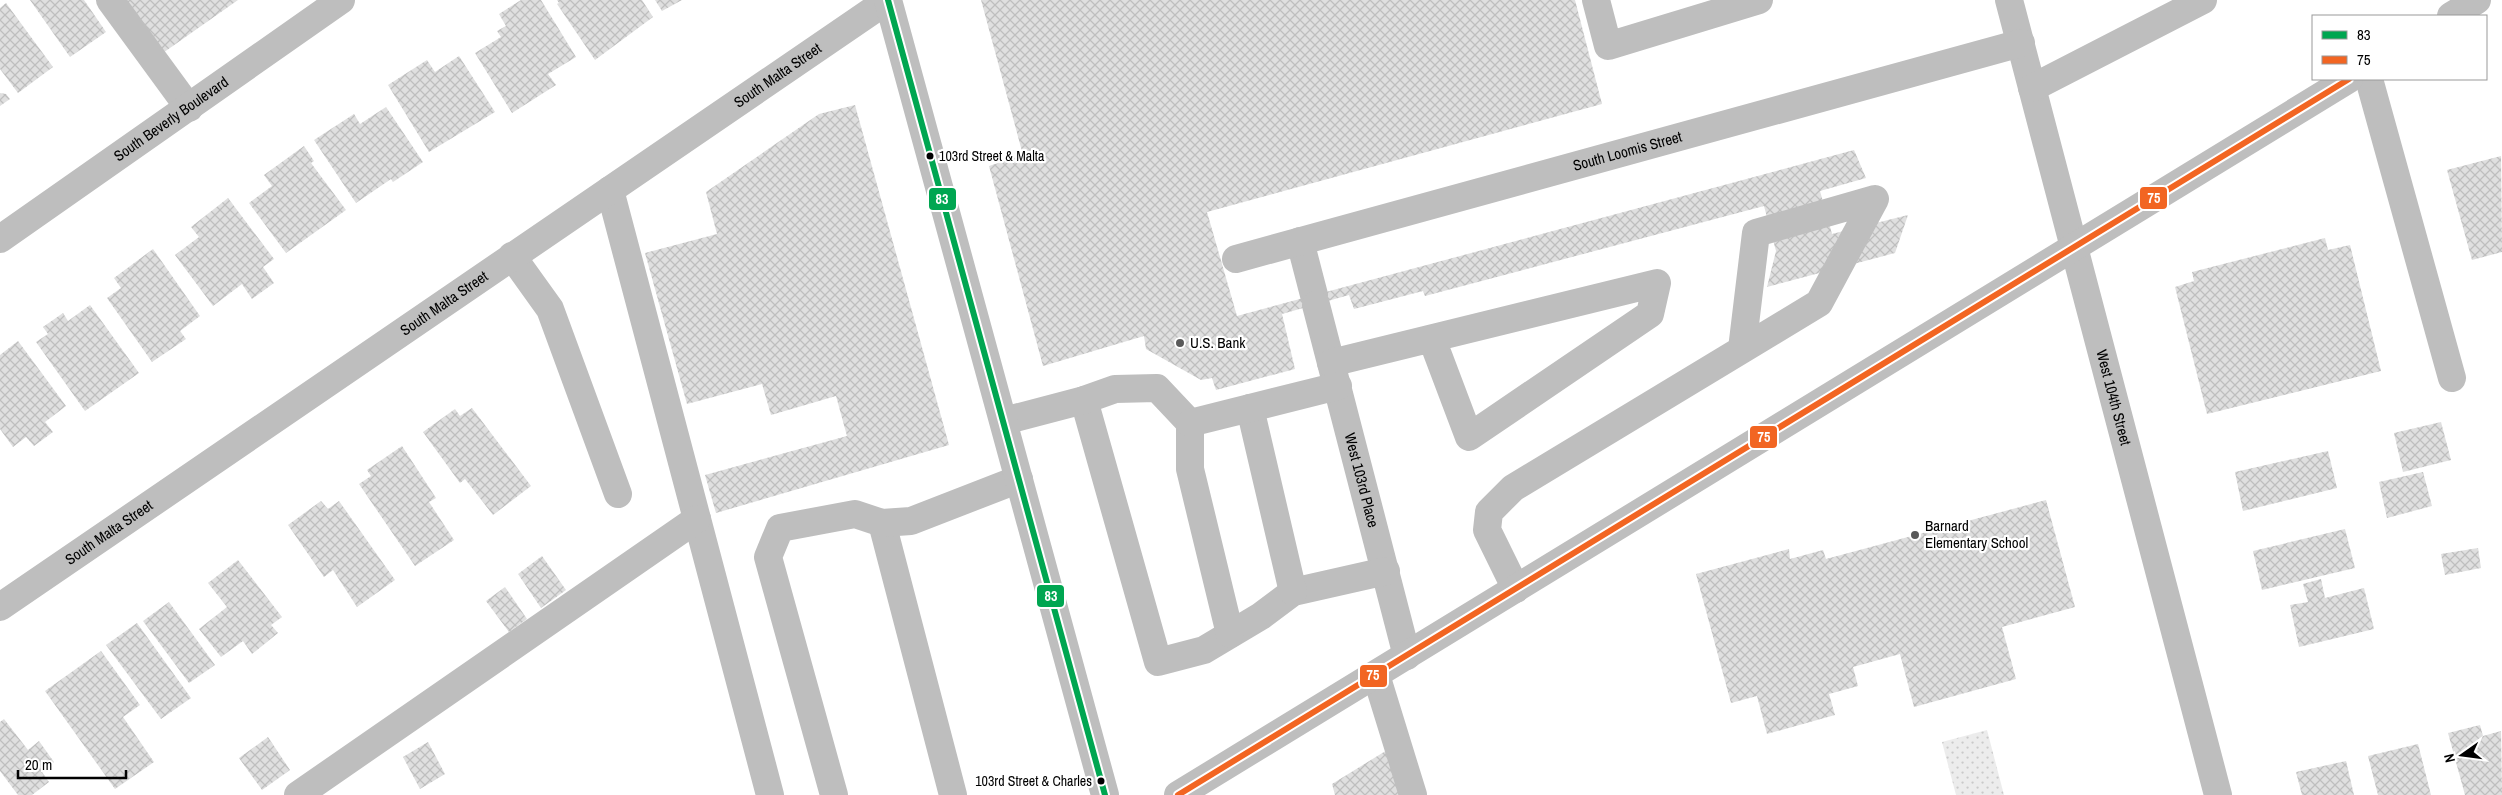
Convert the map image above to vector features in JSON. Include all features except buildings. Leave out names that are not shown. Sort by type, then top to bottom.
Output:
[{"type":"street","points":[[110,0],[189,108]]},
{"type":"street","name":"South Beverly Boulevard","points":[[0,239],[341,0]]},
{"type":"street","points":[[888,0],[1004,421],[1104,795]]},
{"type":"street","name":"South Malta Street","points":[[0,607],[888,0]]},
{"type":"street","points":[[1596,0],[1608,46],[1759,0]]},
{"type":"street","name":"West 104th Street","points":[[2009,0],[2218,795]]},
{"type":"street","points":[[2032,88],[2202,0]]},
{"type":"street","points":[[2453,15],[2477,0]]},
{"type":"street","name":"South Loomis Street","points":[[1236,259],[2020,42]]},
{"type":"street","points":[[1178,795],[2346,80]]},
{"type":"street","points":[[2369,80],[2452,378]]},
{"type":"street","points":[[610,190],[770,795]]},
{"type":"street","points":[[1516,589],[1487,530],[1489,512],[1513,488],[1819,303],[1875,199],[1756,233],[1742,349]]},
{"type":"street","name":"West 103rd Place","points":[[1300,241],[1408,656]]},
{"type":"street","points":[[512,256],[550,309],[618,494]]},
{"type":"street","points":[[1190,423],[1250,408],[1432,339],[1657,283],[1650,314],[1469,436],[1432,339]]},
{"type":"street","points":[[1004,421],[1084,400],[1115,389],[1157,388],[1190,423],[1190,469],[1230,634]]},
{"type":"street","points":[[1084,400],[1158,662],[1204,650],[1262,616],[1294,592],[1386,571]]},
{"type":"street","points":[[1250,408],[1294,592]]},
{"type":"street","points":[[834,795],[768,557],[780,528],[855,514],[882,523],[911,521],[1019,479]]},
{"type":"street","points":[[298,795],[697,519]]},
{"type":"street","points":[[882,523],[953,795]]},
{"type":"street","points":[[1376,675],[1413,795]]},
{"type":"shaded area","points":[[1987,730],[2004,795],[1956,795],[1942,742]]},
{"type":"transit line","name":"83","points":[[888,0],[1105,795]]},
{"type":"transit line","name":"75","points":[[1178,795],[2347,80]]},
{"type":"place","name":"103rd Street & Malta","points":[[930,156]]},
{"type":"place","name":"U.S. Bank","points":[[1180,343]]},
{"type":"place","name":"Barnard Elementary School","points":[[1915,535]]},
{"type":"place","name":"103rd Street & Charles","points":[[1101,781]]}]
